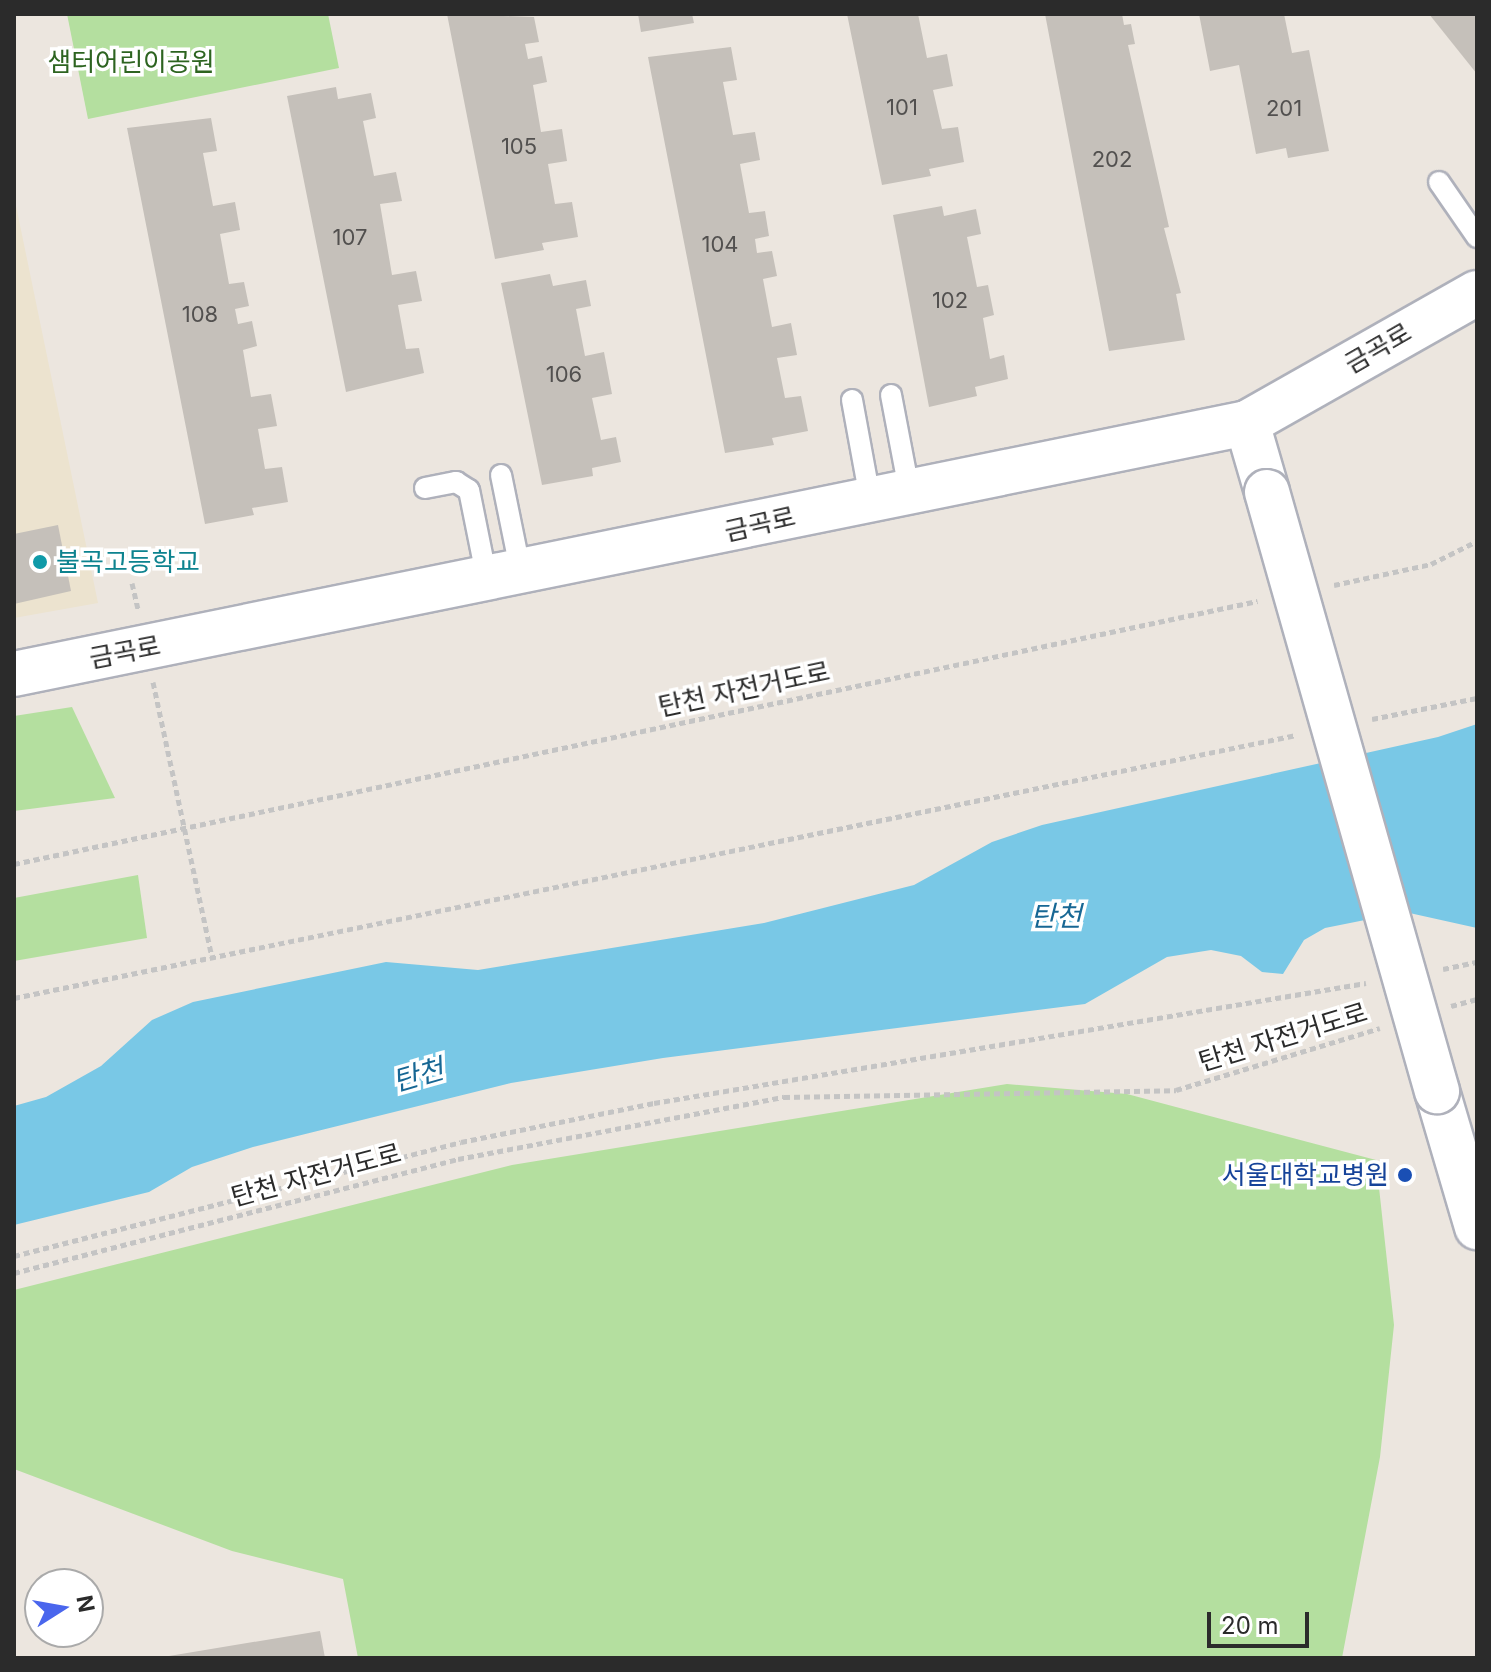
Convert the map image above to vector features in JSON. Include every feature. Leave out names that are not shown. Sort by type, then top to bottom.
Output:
[{"type":"main road","name":"금곡로","points":[[14,674],[1247,423],[1477,293]]},
{"type":"main road","points":[[1247,423],[1477,1227]]},
{"type":"lane","points":[[1439,182],[1477,237]]},
{"type":"lane","points":[[890,494],[891,395]]},
{"type":"lane","points":[[852,400],[890,494]]},
{"type":"lane","points":[[501,475],[504,576]]},
{"type":"lane","points":[[425,488],[456,482],[469,490],[504,576]]},
{"type":"path","points":[[1322,587],[1431,564],[1477,541]]},
{"type":"path","points":[[132,583],[139,615]]},
{"type":"path","name":"탄천 자전거도로","points":[[14,864],[1275,597]]},
{"type":"path","points":[[152,677],[212,958]]},
{"type":"path","points":[[1368,720],[1477,698]]},
{"type":"path","points":[[14,998],[1305,733]]},
{"type":"path","points":[[1433,972],[1477,962]]},
{"type":"path","points":[[14,1256],[520,1130],[1373,982]]},
{"type":"path","points":[[1447,1008],[1477,999]]},
{"type":"path","name":"탄천 자전거도로","points":[[14,1273],[458,1159],[784,1097],[1176,1090],[1387,1026]]},
{"type":"shaded area","points":[[14,196],[98,603],[14,618]]},
{"type":"green space","name":"샘터어린이공원","points":[[67,14],[328,14],[339,68],[88,119]]},
{"type":"green space","points":[[72,707],[115,798],[14,811],[14,716]]},
{"type":"green space","points":[[138,875],[147,938],[14,961],[14,898]]},
{"type":"green space","points":[[1007,1084],[1127,1094],[1376,1160],[1394,1325],[1380,1457],[1342,1658],[358,1658],[343,1579],[232,1551],[14,1469],[14,1290],[512,1165]]},
{"type":"water","name":"탄천","points":[[1477,724],[1477,928],[1405,912],[1325,928],[1304,940],[1283,974],[1262,972],[1241,956],[1211,950],[1167,957],[1085,1004],[663,1058],[511,1083],[253,1147],[192,1167],[149,1192],[14,1225],[14,1106],[46,1097],[101,1066],[152,1020],[193,1002],[386,962],[478,970],[764,923],[914,885],[992,842],[1042,825],[1438,737]]},
{"type":"building","points":[[447,14],[534,17],[539,42],[525,44],[528,59],[542,56],[547,82],[533,85],[541,132],[562,129],[567,161],[548,164],[555,204],[572,202],[578,237],[542,243],[544,250],[495,259]]},
{"type":"building","points":[[638,14],[692,14],[694,23],[641,32]]},
{"type":"building","points":[[847,14],[918,14],[927,58],[947,54],[953,86],[933,90],[942,129],[958,127],[964,162],[929,169],[931,176],[882,185]]},
{"type":"building","points":[[1045,14],[1122,14],[1124,25],[1131,24],[1135,44],[1128,45],[1169,227],[1164,228],[1181,293],[1176,294],[1185,340],[1109,351]]},
{"type":"building","points":[[1199,14],[1284,14],[1292,53],[1309,50],[1329,151],[1288,158],[1286,148],[1256,154],[1239,65],[1210,71]]},
{"type":"building","points":[[1429,14],[1477,14],[1477,74]]},
{"type":"building","points":[[731,47],[737,80],[723,82],[733,135],[755,132],[760,160],[740,164],[749,213],[765,211],[769,236],[755,239],[757,253],[772,251],[777,276],[763,279],[772,327],[791,323],[797,355],[777,358],[785,398],[801,396],[808,431],[772,438],[774,445],[725,453],[648,57]]},
{"type":"building","points":[[336,87],[338,99],[371,93],[376,118],[363,121],[374,176],[396,172],[402,201],[380,204],[392,275],[416,271],[422,301],[398,305],[406,349],[419,348],[424,373],[346,392],[287,96]]},
{"type":"building","points":[[211,118],[217,151],[203,153],[213,206],[235,202],[240,230],[220,234],[229,284],[244,282],[249,306],[235,309],[238,324],[252,321],[257,346],[243,350],[251,397],[271,394],[277,426],[258,429],[265,469],[282,467],[288,502],[252,508],[254,515],[205,524],[127,128]]},
{"type":"building","points":[[942,206],[944,216],[976,209],[981,234],[967,237],[977,287],[988,285],[994,315],[983,318],[990,359],[1004,355],[1008,379],[975,387],[977,396],[929,407],[893,215]]},
{"type":"building","points":[[550,274],[553,286],[586,280],[591,306],[576,309],[585,356],[604,352],[612,394],[592,398],[601,440],[616,437],[621,462],[592,468],[593,476],[542,485],[501,283]]},
{"type":"building","name":"불곡고등학교","points":[[58,525],[71,591],[14,604],[14,534]]},
{"type":"building","points":[[320,1631],[325,1658],[169,1658],[169,1656]]},
{"type":"place","name":"불곡고등학교","points":[[40,562]]},
{"type":"place","name":"서울대학교병원","points":[[1405,1175]]}]
